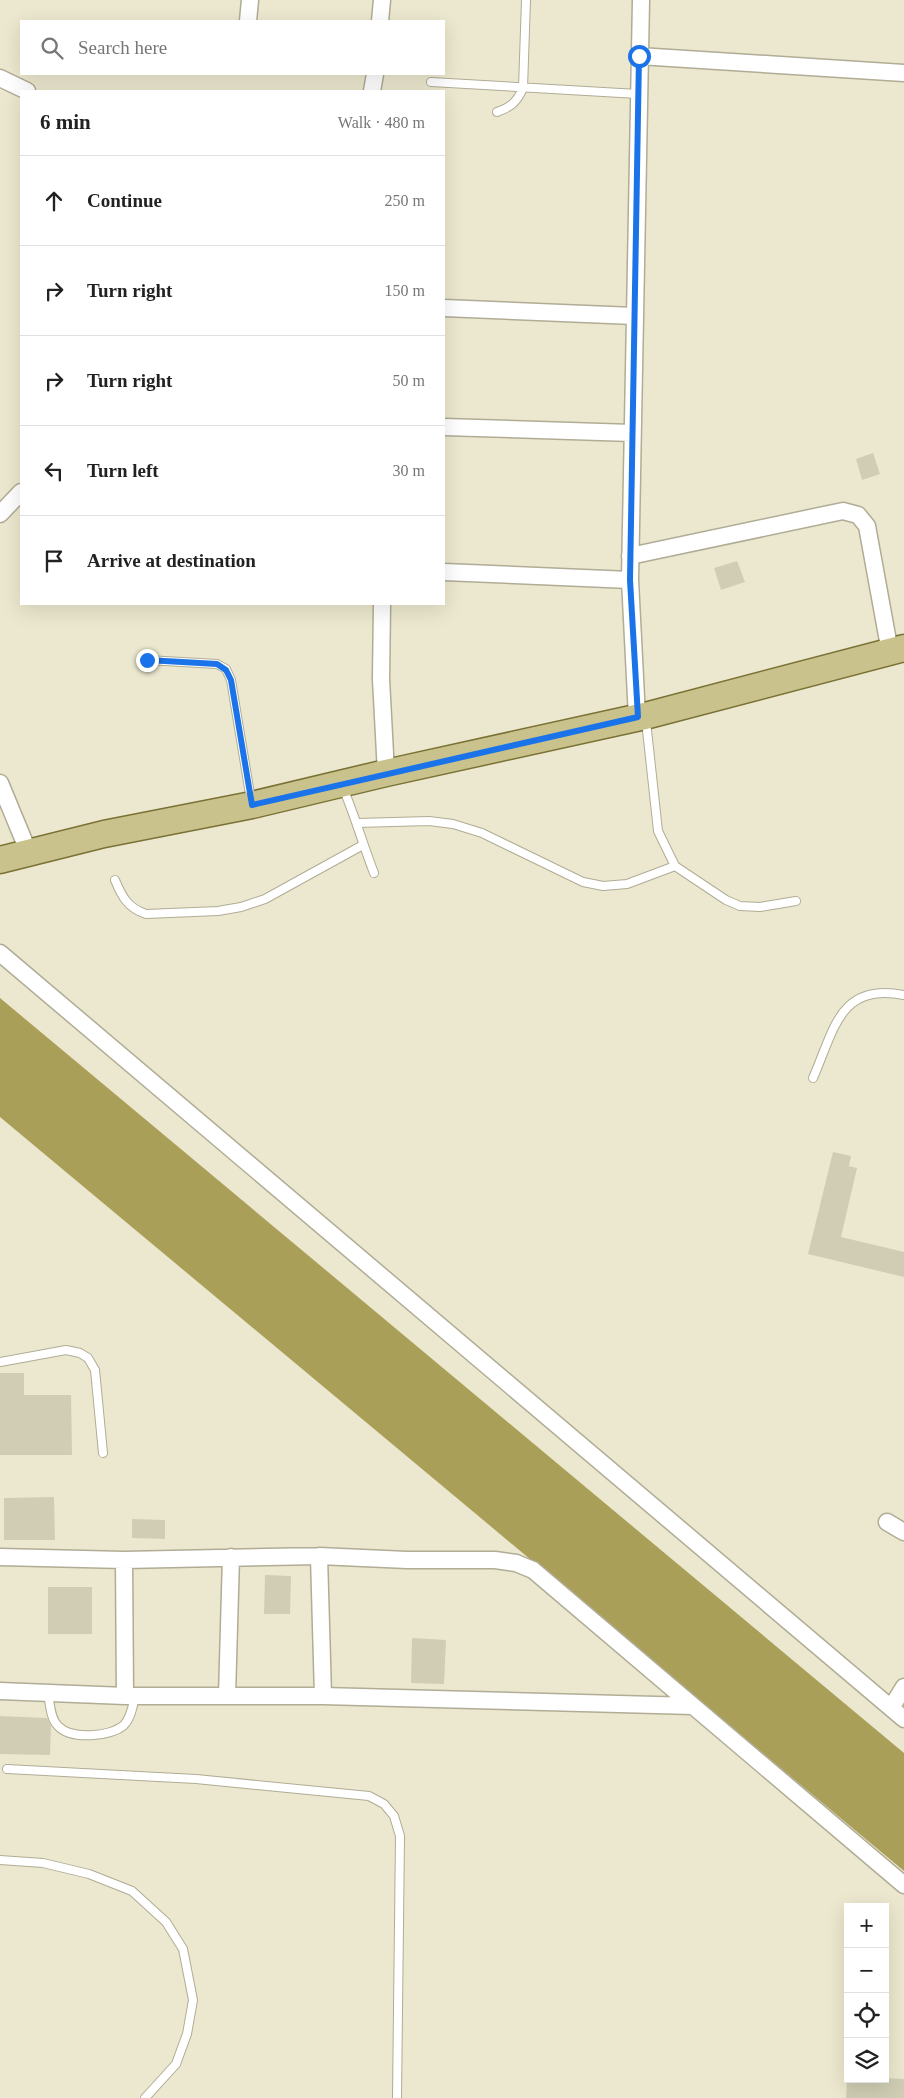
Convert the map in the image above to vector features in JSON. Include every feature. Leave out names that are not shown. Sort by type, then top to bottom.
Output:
[{"type":"main road","points":[[0,860],[104,834],[252,805],[386,773],[641,717],[897,650]]},
{"type":"street","points":[[248,20],[250,0]]},
{"type":"street","points":[[380,20],[382,0]]},
{"type":"street","points":[[641,0],[630,556],[630,580],[641,717]]},
{"type":"street","points":[[639,56],[904,73]]},
{"type":"street","points":[[372,90],[375,75]]},
{"type":"street","points":[[0,78],[25,90]]},
{"type":"street","points":[[445,308],[634,316]]},
{"type":"street","points":[[445,427],[632,434]]},
{"type":"street","points":[[0,514],[20,493]]},
{"type":"street","points":[[630,556],[843,511],[858,515],[868,526],[897,650]]},
{"type":"street","points":[[445,572],[630,580]]},
{"type":"street","points":[[382,605],[381,680],[386,773]]},
{"type":"street","points":[[0,783],[29,853]]},
{"type":"street","points":[[0,953],[904,1719]]},
{"type":"street","points":[[887,1522],[904,1532]]},
{"type":"street","points":[[319,1556],[323,1696]]},
{"type":"street","points":[[0,1557],[124,1560],[319,1556],[407,1560],[495,1560],[516,1563],[533,1570],[904,1885]]},
{"type":"street","points":[[227,1696],[231,1557]]},
{"type":"street","points":[[124,1560],[130,1696]]},
{"type":"street","points":[[891,1708],[904,1687]]},
{"type":"street","points":[[0,1691],[130,1696],[323,1696],[693,1706]]},
{"type":"lane","points":[[497,112],[509,108],[518,100],[523,88],[526,0]]},
{"type":"lane","points":[[432,82],[638,94]]},
{"type":"lane","points":[[147,660],[217,664],[226,670],[231,680],[252,805]]},
{"type":"lane","points":[[641,717],[658,831],[675,866],[726,900],[740,906],[760,907],[796,901]]},
{"type":"lane","points":[[341,784],[374,873]]},
{"type":"lane","points":[[357,823],[429,820],[453,824],[490,837],[583,882],[603,886],[627,884],[675,866]]},
{"type":"lane","points":[[116,880],[126,904],[134,910],[146,914],[218,911],[241,907],[264,899],[363,845]]},
{"type":"lane","points":[[813,1078],[842,1011],[854,1000],[871,993],[904,995]]},
{"type":"lane","points":[[0,1362],[66,1350],[80,1353],[88,1358],[94,1370],[103,1453]]},
{"type":"lane","points":[[48,1693],[57,1726],[76,1735],[107,1733],[117,1730],[126,1724],[130,1714],[130,1696]]},
{"type":"lane","points":[[7,1769],[196,1779],[369,1796],[384,1804],[394,1816],[400,1836],[397,2098]]},
{"type":"lane","points":[[0,1860],[43,1864],[89,1874],[132,1891],[166,1922],[183,1949],[193,2000],[187,2034],[176,2064],[145,2098]]},
{"type":"shaded area","points":[[0,998],[904,1753],[904,1871],[0,1117]]},
{"type":"building","points":[[873,453],[880,474],[862,480],[856,459]]},
{"type":"building","points":[[737,561],[745,582],[721,590],[714,568]]},
{"type":"building","points":[[833,1152],[851,1156],[849,1166],[857,1168],[841,1237],[904,1252],[904,1277],[808,1254]]},
{"type":"building","points":[[0,1373],[24,1373],[24,1395],[71,1395],[72,1455],[0,1455]]},
{"type":"building","points":[[54,1497],[55,1540],[4,1540],[4,1498]]},
{"type":"building","points":[[132,1519],[165,1520],[165,1539],[132,1538]]},
{"type":"building","points":[[265,1575],[291,1576],[290,1614],[264,1614]]},
{"type":"building","points":[[48,1587],[92,1587],[92,1634],[48,1634]]},
{"type":"building","points":[[412,1638],[446,1640],[444,1684],[411,1683]]},
{"type":"building","points":[[0,1716],[47,1718],[51,1726],[50,1755],[0,1754]]},
{"type":"building","points":[[889,2078],[904,2079],[904,2098],[846,2098],[847,2083],[889,2083]]},
{"type":"route","points":[[147,660],[217,664],[226,670],[231,680],[252,805],[638,717],[630,580],[639,56]]}]
